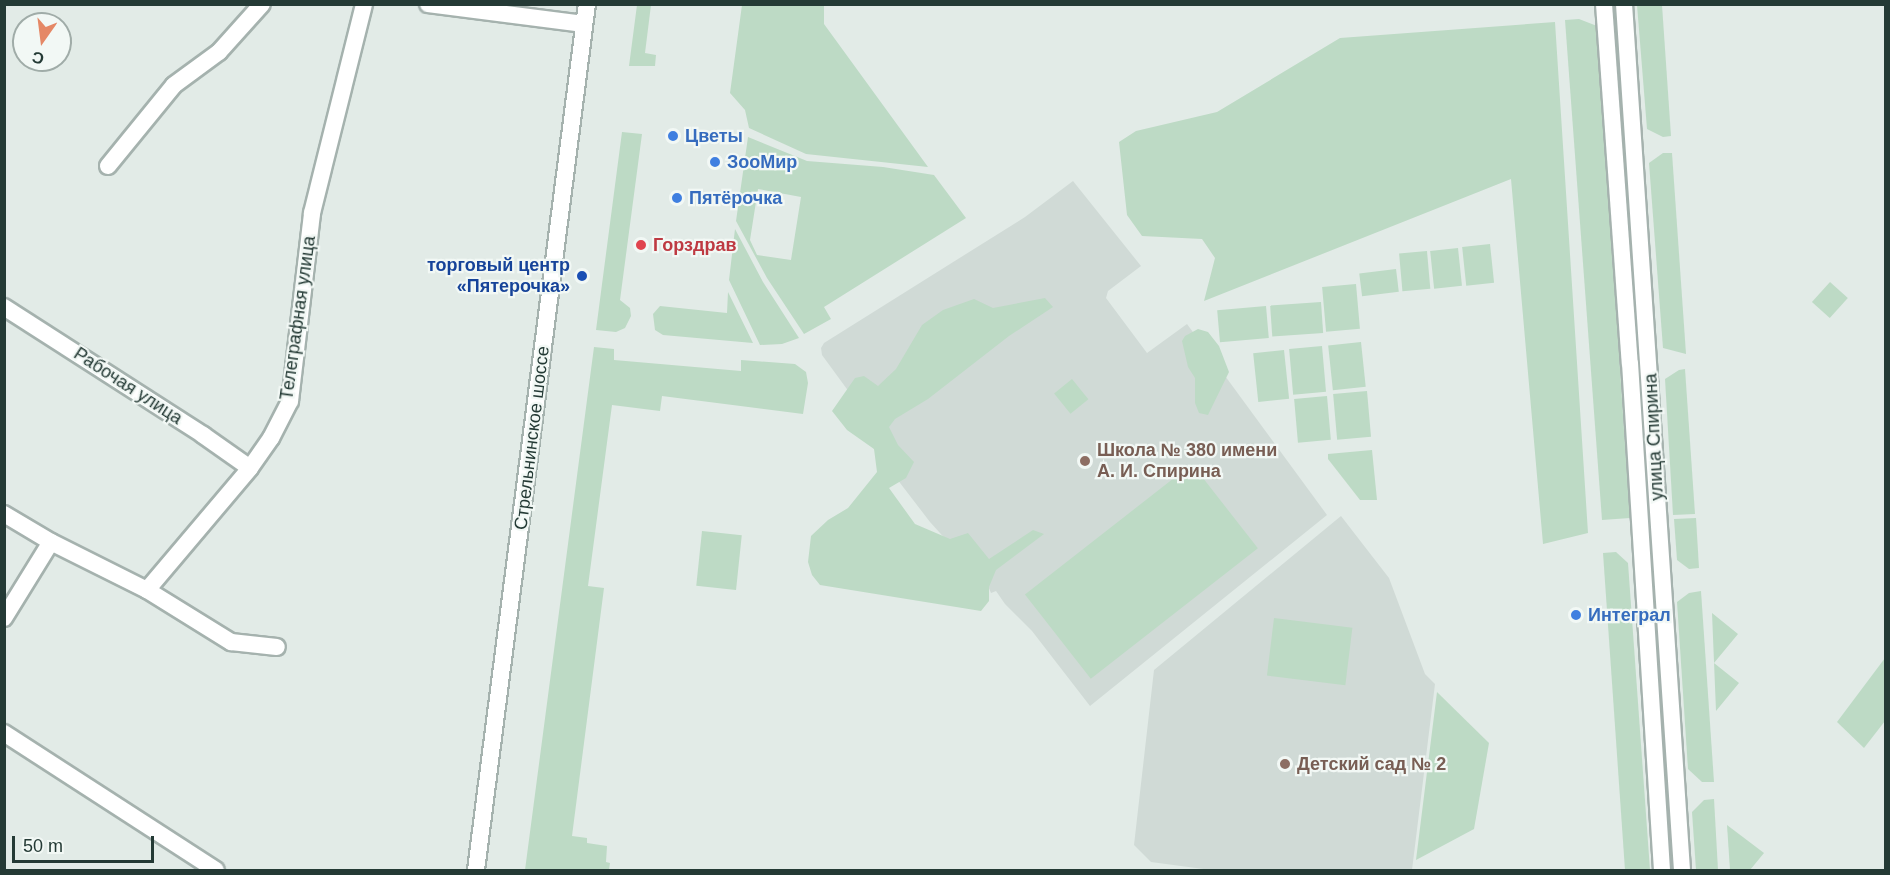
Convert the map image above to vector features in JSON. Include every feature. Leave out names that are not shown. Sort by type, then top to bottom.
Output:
[{"type":"street","points":[[108,166],[174,85],[219,52],[262,4]]},
{"type":"street","name":"Телеграфная улица","points":[[147,590],[250,468],[271,438],[290,401],[312,213],[364,4]]},
{"type":"street","points":[[428,4],[585,24]]},
{"type":"street","name":"Стрельнинское шоссе","points":[[476,870],[587,4]]},
{"type":"street","name":"улица Спирина","points":[[1604,4],[1630,363],[1662,870]]},
{"type":"street","name":"улица Спирина","points":[[1624,4],[1682,870]]},
{"type":"street","name":"Рабочая улица","points":[[4,307],[203,435],[250,468]]},
{"type":"street","points":[[4,514],[51,543],[147,590],[231,642],[277,647]]},
{"type":"street","points":[[4,618],[51,543]]},
{"type":"street","points":[[4,733],[195,865],[216,870]]},
{"type":"shaded area","name":"Школа № 380 имени А. И. Спирина","points":[[1073,181],[1141,266],[1108,291],[1106,298],[1147,353],[1187,324],[1327,515],[1090,706],[1032,631],[1005,604],[996,591],[991,593],[988,586],[930,522],[841,406],[852,396],[822,355],[821,348],[824,343],[1025,217]]},
{"type":"shaded area","name":"Детский сад № 2","points":[[1341,516],[1389,578],[1425,674],[1435,684],[1412,870],[1211,870],[1151,862],[1134,845],[1154,670]]},
{"type":"green space","points":[[637,5],[651,5],[645,53],[656,55],[655,66],[629,66]]},
{"type":"green space","points":[[742,5],[824,5],[824,24],[928,167],[806,154],[749,128],[745,110],[730,93]]},
{"type":"green space","points":[[1637,5],[1662,5],[1671,136],[1663,137],[1647,129]]},
{"type":"green space","points":[[1579,19],[1597,26],[1630,518],[1602,520],[1565,20]]},
{"type":"green space","points":[[1555,22],[1588,533],[1543,544],[1511,179],[1204,301],[1215,258],[1202,239],[1142,236],[1127,215],[1119,142],[1136,131],[1217,112],[1340,38]]},
{"type":"green space","points":[[622,132],[642,134],[620,300],[630,308],[631,316],[625,328],[616,332],[596,330]]},
{"type":"green space","points":[[748,137],[807,161],[883,167],[934,175],[966,218],[824,307],[831,319],[804,334],[767,278],[736,221]],"holes":[[[758,189],[801,197],[791,260],[757,255],[750,240]]]},
{"type":"green space","points":[[1663,153],[1672,153],[1686,354],[1663,348],[1649,163]]},
{"type":"green space","points":[[735,229],[763,282],[799,338],[782,344],[760,345],[729,280]]},
{"type":"green space","points":[[1490,244],[1494,283],[1466,286],[1462,247]]},
{"type":"green space","points":[[1458,248],[1462,286],[1434,289],[1430,251]]},
{"type":"green space","points":[[1427,251],[1430,289],[1402,291],[1399,253]]},
{"type":"green space","points":[[1396,269],[1399,292],[1362,296],[1359,274]]},
{"type":"green space","points":[[1830,282],[1848,298],[1830,318],[1812,302]]},
{"type":"green space","points":[[1356,284],[1360,329],[1326,332],[1322,287]]},
{"type":"green space","points":[[728,292],[753,343],[663,335],[655,330],[653,314],[660,306],[727,313]]},
{"type":"green space","points":[[1045,298],[1053,307],[1009,336],[928,399],[895,419],[889,427],[898,445],[914,462],[906,478],[889,488],[915,524],[950,539],[968,533],[989,559],[1033,530],[1044,534],[996,570],[989,587],[989,601],[981,611],[820,585],[812,575],[808,562],[811,536],[828,520],[848,508],[877,472],[874,449],[847,430],[832,411],[855,378],[864,376],[878,386],[896,369],[922,325],[943,310],[974,299],[993,308]]},
{"type":"green space","points":[[1321,302],[1323,333],[1272,336],[1270,306]]},
{"type":"green space","points":[[1266,306],[1269,338],[1220,342],[1217,310]]},
{"type":"green space","points":[[1198,329],[1208,332],[1219,346],[1229,372],[1208,415],[1199,413],[1195,403],[1195,378],[1188,367],[1182,341],[1185,336]]},
{"type":"green space","points":[[1361,342],[1366,387],[1333,390],[1328,345]]},
{"type":"green space","points":[[1322,346],[1326,392],[1293,395],[1289,349]]},
{"type":"green space","points":[[594,347],[614,349],[614,360],[741,371],[741,360],[795,364],[806,372],[808,383],[803,414],[662,396],[660,411],[612,405],[588,586],[604,588],[572,836],[587,838],[587,843],[607,846],[606,862],[610,863],[609,870],[525,870]]},
{"type":"green space","points":[[1284,350],[1289,399],[1258,402],[1253,353]]},
{"type":"green space","points":[[1685,369],[1695,514],[1673,515],[1665,379]]},
{"type":"green space","points":[[1072,379],[1088,399],[1070,414],[1054,393]]},
{"type":"green space","points":[[1367,391],[1371,437],[1337,440],[1333,394]]},
{"type":"green space","points":[[1327,396],[1331,440],[1298,443],[1294,399]]},
{"type":"green space","points":[[1372,450],[1377,500],[1360,500],[1328,459],[1328,454]]},
{"type":"green space","points":[[1192,464],[1258,548],[1091,679],[1025,595]]},
{"type":"green space","points":[[1696,518],[1699,568],[1689,569],[1677,560],[1674,519]]},
{"type":"green space","points":[[702,531],[742,535],[736,590],[696,586]]},
{"type":"green space","points":[[1616,552],[1628,563],[1650,870],[1625,870],[1603,553]]},
{"type":"green space","points":[[1701,591],[1714,782],[1702,782],[1688,769],[1677,602],[1689,593]]},
{"type":"green space","points":[[1712,613],[1738,634],[1714,663]]},
{"type":"green space","points":[[1274,618],[1352,628],[1345,685],[1267,676]]},
{"type":"green space","points":[[1885,658],[1885,721],[1864,748],[1837,722]]},
{"type":"green space","points":[[1714,663],[1739,683],[1716,711]]},
{"type":"green space","points":[[1437,692],[1489,743],[1474,829],[1416,860]]},
{"type":"green space","points":[[1714,799],[1718,870],[1696,870],[1692,812],[1704,800]]},
{"type":"green space","points":[[1727,825],[1764,853],[1750,870],[1730,870]]},
{"type":"place","name":"Цветы","points":[[673,136]]},
{"type":"place","name":"ЗооМир","points":[[715,162]]},
{"type":"place","name":"Пятёрочка","points":[[677,198]]},
{"type":"place","name":"Горздрав","points":[[641,245]]},
{"type":"place","name":"торговый центр «Пятерочка»","points":[[582,276]]},
{"type":"place","name":"Школа № 380 имени А. И. Спирина","points":[[1085,461]]},
{"type":"place","name":"Интеграл","points":[[1576,615]]},
{"type":"place","name":"Детский сад № 2","points":[[1285,764]]}]
